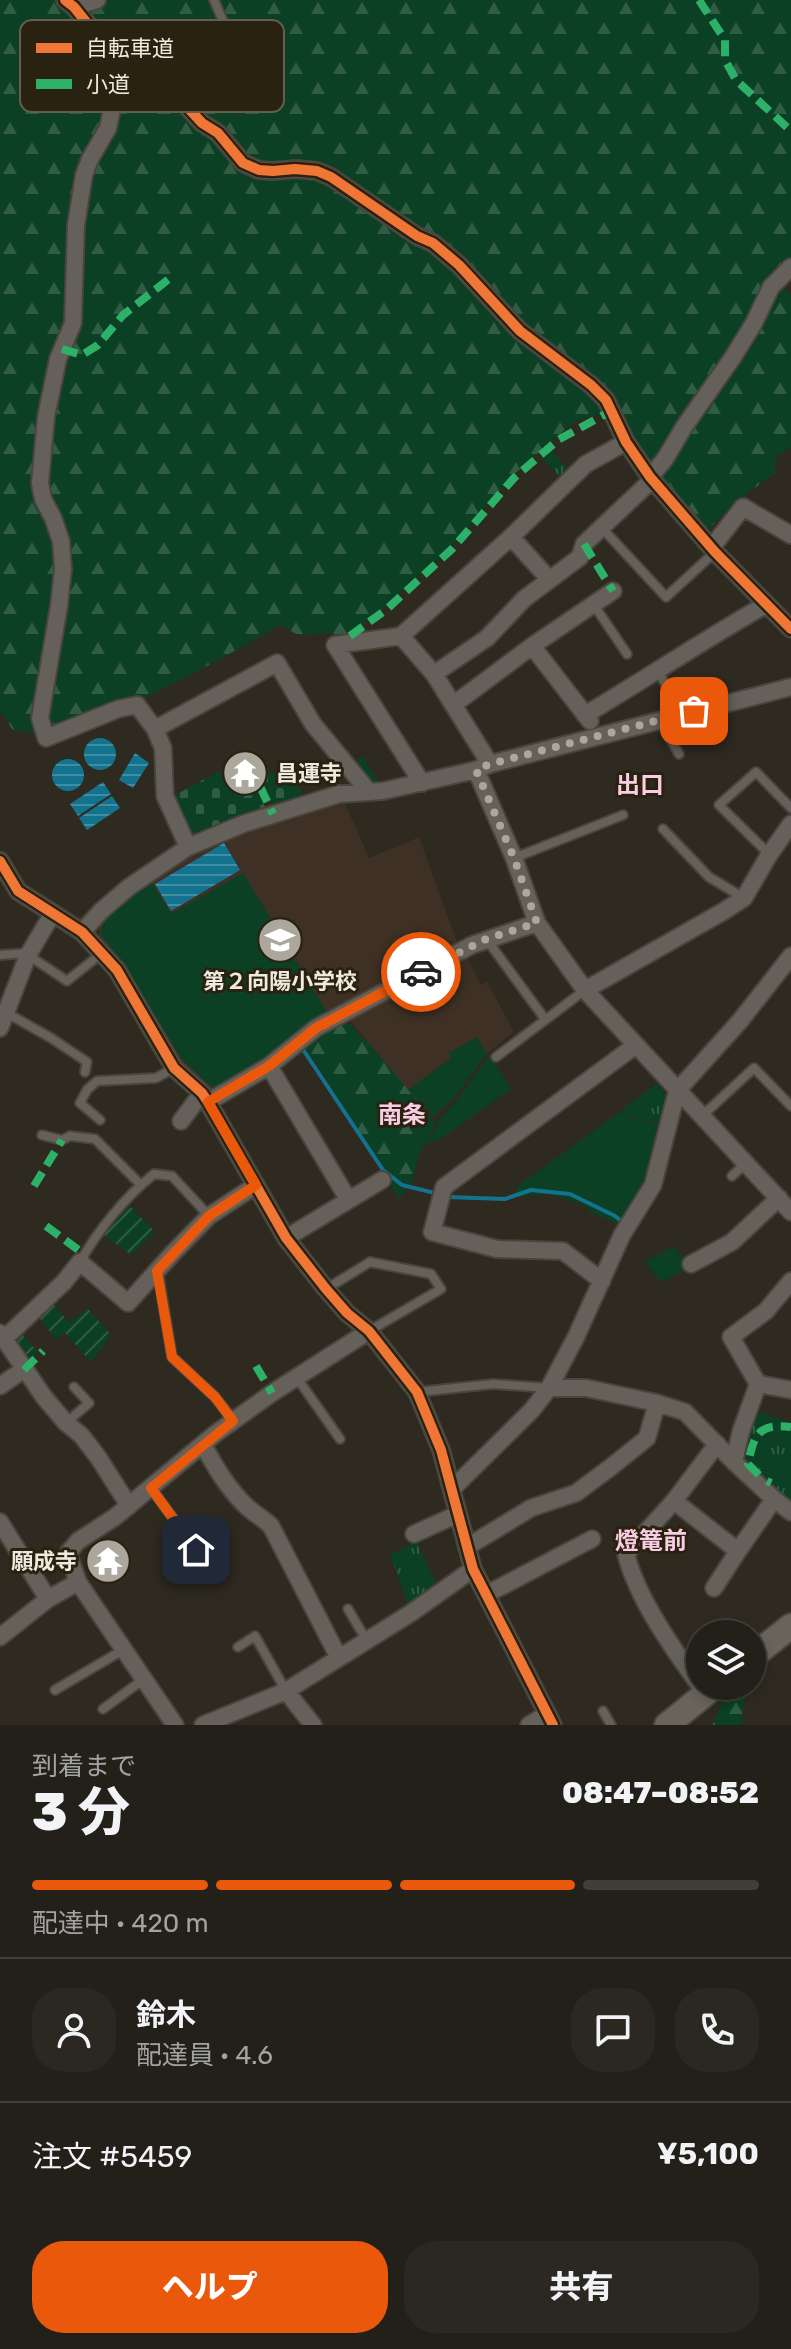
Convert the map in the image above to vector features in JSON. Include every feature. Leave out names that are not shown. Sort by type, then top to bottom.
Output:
[{"type":"main road","points":[[766,1646],[791,1626]]},
{"type":"main road","points":[[667,1725],[693,1700]]},
{"type":"street","points":[[70,3],[97,0]]},
{"type":"street","points":[[70,3],[84,20]]},
{"type":"street","points":[[111,112],[108,128],[84,175],[76,225],[73,323],[58,359],[46,417],[40,483],[43,499],[61,541],[63,569],[40,718],[46,738],[118,709],[137,705],[155,729],[163,748],[165,796],[188,847]]},
{"type":"street","points":[[192,112],[218,133],[243,163],[259,170],[317,171],[331,177],[417,236],[433,243],[459,265],[520,331],[606,400],[626,442],[651,478],[713,550],[790,627]]},
{"type":"street","points":[[434,674],[487,638],[524,599],[580,557],[584,544],[651,478],[733,357],[771,287],[791,267]]},
{"type":"street","points":[[422,783],[335,645],[401,636],[586,464],[626,442]]},
{"type":"street","points":[[713,550],[743,507],[791,535]]},
{"type":"street","points":[[511,537],[549,579]]},
{"type":"street","points":[[453,705],[613,591]]},
{"type":"street","points":[[585,715],[765,605]]},
{"type":"street","points":[[401,636],[434,674],[483,767],[537,923],[585,990],[791,1212]]},
{"type":"street","points":[[532,646],[600,735]]},
{"type":"street","points":[[155,729],[277,663],[313,724],[369,792]]},
{"type":"street","points":[[82,932],[129,887],[188,847],[243,824],[339,794],[383,791],[422,783],[791,687]]},
{"type":"street","points":[[585,990],[744,898],[791,824]]},
{"type":"street","points":[[0,861],[18,891],[82,932],[117,970],[174,1068],[205,1097],[286,1238],[347,1313],[369,1331],[417,1392],[441,1450],[473,1569],[550,1720],[529,1725]]},
{"type":"street","points":[[1,1024],[29,954],[53,913]]},
{"type":"street","points":[[181,1121],[205,1097],[269,1066],[316,1028],[486,939],[537,923]]},
{"type":"street","points":[[452,1489],[532,1410],[549,1388],[622,1235],[653,1185],[677,1091],[740,1021],[791,956]]},
{"type":"street","points":[[602,1281],[563,1251],[497,1249],[432,1232],[444,1187],[636,1045]]},
{"type":"street","points":[[269,1066],[348,1199]]},
{"type":"street","points":[[286,1238],[382,1180]]},
{"type":"street","points":[[129,1506],[98,1457],[81,1435],[66,1423],[1,1338],[53,1293],[80,1262],[128,1303],[209,1216],[256,1185]]},
{"type":"street","points":[[691,1264],[732,1242],[779,1198]]},
{"type":"street","points":[[734,1462],[741,1431],[758,1384],[731,1337],[766,1311],[791,1281]]},
{"type":"street","points":[[175,1725],[78,1582],[68,1553],[78,1541],[129,1506],[233,1421],[369,1331]]},
{"type":"street","points":[[0,1386],[23,1370]]},
{"type":"street","points":[[758,1384],[791,1390]]},
{"type":"street","points":[[549,1388],[586,1388],[685,1412],[734,1462],[791,1512]]},
{"type":"street","points":[[467,1547],[531,1508],[576,1493],[611,1467],[647,1438],[657,1403]]},
{"type":"street","points":[[203,1444],[211,1461],[234,1492],[271,1526],[339,1658]]},
{"type":"street","points":[[686,1666],[675,1653],[631,1575],[626,1554],[674,1501],[717,1444]]},
{"type":"street","points":[[714,1588],[774,1499]]},
{"type":"street","points":[[674,1501],[738,1551]]},
{"type":"street","points":[[414,1534],[458,1514]]},
{"type":"street","points":[[0,1522],[48,1599]]},
{"type":"street","points":[[487,1594],[592,1539]]},
{"type":"street","points":[[203,1725],[286,1691],[473,1569]]},
{"type":"street","points":[[0,1637],[48,1599],[78,1582]]},
{"type":"street","points":[[286,1691],[313,1725]]},
{"type":"lane","points":[[214,0],[223,20]]},
{"type":"lane","points":[[601,527],[666,597],[713,550]]},
{"type":"lane","points":[[594,604],[627,654]]},
{"type":"lane","points":[[658,671],[682,714]]},
{"type":"lane","points":[[660,720],[679,754]]},
{"type":"lane","points":[[769,855],[719,805],[756,772],[791,808]]},
{"type":"lane","points":[[514,858],[623,815]]},
{"type":"lane","points":[[663,829],[709,877],[744,898]]},
{"type":"lane","points":[[486,939],[545,1019]]},
{"type":"lane","points":[[0,955],[29,954],[67,981],[102,953]]},
{"type":"lane","points":[[496,1057],[585,990]]},
{"type":"lane","points":[[1,1024],[51,1038],[87,1062],[85,1072]]},
{"type":"lane","points":[[100,1120],[80,1103],[87,1090],[97,1081],[156,1078],[174,1068]]},
{"type":"lane","points":[[703,1115],[754,1068],[791,1106]]},
{"type":"lane","points":[[42,1135],[62,1140],[70,1136],[95,1139],[141,1185]]},
{"type":"lane","points":[[732,1176],[746,1163]]},
{"type":"lane","points":[[80,1262],[92,1243],[154,1174],[172,1176],[209,1216]]},
{"type":"lane","points":[[326,1289],[370,1262],[431,1274],[441,1289],[369,1331]]},
{"type":"lane","points":[[157,1271],[172,1357],[215,1397],[233,1421]]},
{"type":"lane","points":[[297,1377],[340,1439]]},
{"type":"lane","points":[[417,1392],[493,1384],[549,1388]]},
{"type":"lane","points":[[66,1423],[89,1403],[74,1387]]},
{"type":"lane","points":[[151,1488],[211,1570]]},
{"type":"lane","points":[[348,1609],[367,1641]]},
{"type":"lane","points":[[238,1647],[255,1636],[286,1691]]},
{"type":"lane","points":[[55,1690],[123,1650]]},
{"type":"lane","points":[[103,1709],[144,1679]]},
{"type":"lane","points":[[603,1711],[611,1725]]},
{"type":"shaded area","name":"第２向陽小学校","points":[[343,799],[369,858],[419,837],[458,945],[259,1067],[216,1089],[209,1088],[179,1060],[122,963],[99,935],[104,915],[111,906],[201,847]]},
{"type":"shaded area","points":[[466,956],[481,985],[487,982],[514,1032],[483,1057],[453,1099],[434,1117],[406,1089],[349,1019]]},
{"type":"green space","points":[[0,0],[791,0],[791,271],[782,287],[791,294],[791,447],[776,457],[774,474],[734,503],[706,532],[629,439],[610,411],[575,421],[513,475],[449,549],[377,614],[345,636],[327,633],[298,635],[281,625],[200,670],[62,739],[12,729],[0,711]]},
{"type":"green space","points":[[551,450],[569,471],[561,478],[542,458]]},
{"type":"green space","points":[[363,756],[380,784],[367,783],[351,763]]},
{"type":"green space","points":[[265,765],[271,774],[289,767],[305,798],[274,807],[255,770]]},
{"type":"green space","points":[[248,769],[266,809],[202,834],[189,834],[172,797],[219,771],[225,779]]},
{"type":"green space","points":[[243,873],[327,1012],[312,1020],[257,1066],[215,1087],[181,1058],[123,962],[101,935],[106,917],[112,909],[151,881],[171,914]]},
{"type":"green space","points":[[336,1021],[352,1025],[436,1123],[419,1155],[413,1180],[399,1199],[314,1060],[295,1052]]},
{"type":"green space","points":[[477,1037],[487,1054],[453,1099],[434,1116],[408,1090],[451,1058],[449,1053]]},
{"type":"green space","points":[[490,1055],[511,1089],[442,1138],[425,1145],[438,1121]]},
{"type":"green space","points":[[658,1083],[668,1099],[659,1125],[620,1111]]},
{"type":"green space","points":[[620,1112],[658,1126],[649,1159],[648,1179],[621,1225],[592,1213],[582,1204],[547,1194],[513,1197],[519,1185]]},
{"type":"green space","points":[[129,1205],[155,1232],[131,1255],[104,1235]]},
{"type":"green space","points":[[674,1246],[690,1267],[661,1282],[645,1262]]},
{"type":"green space","points":[[50,1301],[70,1323],[87,1308],[111,1335],[91,1362],[65,1333],[56,1339],[37,1315]]},
{"type":"green space","points":[[17,1334],[22,1334],[37,1351],[26,1362],[12,1342]]},
{"type":"green space","points":[[753,1410],[791,1423],[791,1505],[744,1466],[740,1455]]},
{"type":"green space","points":[[416,1542],[438,1587],[409,1607],[390,1555]]},
{"type":"green space","points":[[726,1700],[744,1700],[741,1725],[712,1725]]},
{"type":"water","points":[[100,738],[111,743],[116,754],[111,765],[100,770],[89,765],[84,754],[89,743]]},
{"type":"water","points":[[135,753],[149,763],[133,788],[119,780]]},
{"type":"water","points":[[68,759],[79,764],[84,775],[79,786],[68,791],[57,786],[52,775],[57,764]]},
{"type":"water","points":[[103,782],[111,794],[78,816],[70,804]]},
{"type":"water","points":[[112,796],[120,808],[87,830],[79,818]]},
{"type":"water","points":[[224,843],[240,870],[171,911],[155,884]]},
{"type":"waterway","points":[[304,1051],[383,1170],[402,1185],[439,1194]]},
{"type":"waterway","points":[[448,1197],[505,1199],[531,1190],[570,1194],[625,1224]]},
{"type":"marked path","points":[[699,0],[725,40],[725,60],[736,80],[791,131]]},
{"type":"marked path","points":[[62,349],[82,355],[98,345],[123,315],[174,275]]},
{"type":"marked path","points":[[350,636],[387,609],[452,549],[514,478],[558,440],[611,411]]},
{"type":"marked path","points":[[584,544],[613,591]]},
{"type":"marked path","points":[[228,771],[250,765],[273,814]]},
{"type":"marked path","points":[[34,1186],[62,1140]]},
{"type":"marked path","points":[[46,1226],[84,1254]]},
{"type":"marked path","points":[[24,1370],[43,1351]]},
{"type":"marked path","points":[[256,1366],[272,1393]]},
{"type":"marked path","points":[[759,1475],[748,1464],[756,1438],[765,1429],[791,1427]]},
{"type":"marked path","points":[[767,1481],[771,1483]]},
{"type":"cycle path","points":[[65,0],[84,20]]},
{"type":"cycle path","points":[[192,112],[218,133],[243,163],[259,170],[317,171],[331,177],[417,236],[433,243],[459,265],[520,331],[606,400],[626,442],[650,477],[715,552],[791,629]]},
{"type":"cycle path","points":[[0,861],[18,891],[82,932],[117,970],[174,1068],[208,1102],[286,1238],[347,1313],[369,1331],[417,1392],[441,1450],[473,1569],[553,1725]]},
{"type":"way so far","points":[[421,972],[486,939],[537,923],[514,858],[476,770],[694,711]]},
{"type":"place","name":"昌運寺","points":[[245,773]]},
{"type":"place","name":"第２向陽小学校","points":[[280,940]]},
{"type":"place","name":"願成寺","points":[[108,1561]]},
{"type":"district","name":"出口","points":[[640,785]]},
{"type":"district","name":"南条","points":[[402,1115]]},
{"type":"district","name":"燈篭前","points":[[651,1541]]},
{"type":"route","points":[[196,1550],[151,1488],[233,1421],[215,1397],[172,1357],[157,1271],[209,1216],[256,1185],[208,1102],[269,1066],[316,1028],[421,972]]}]
